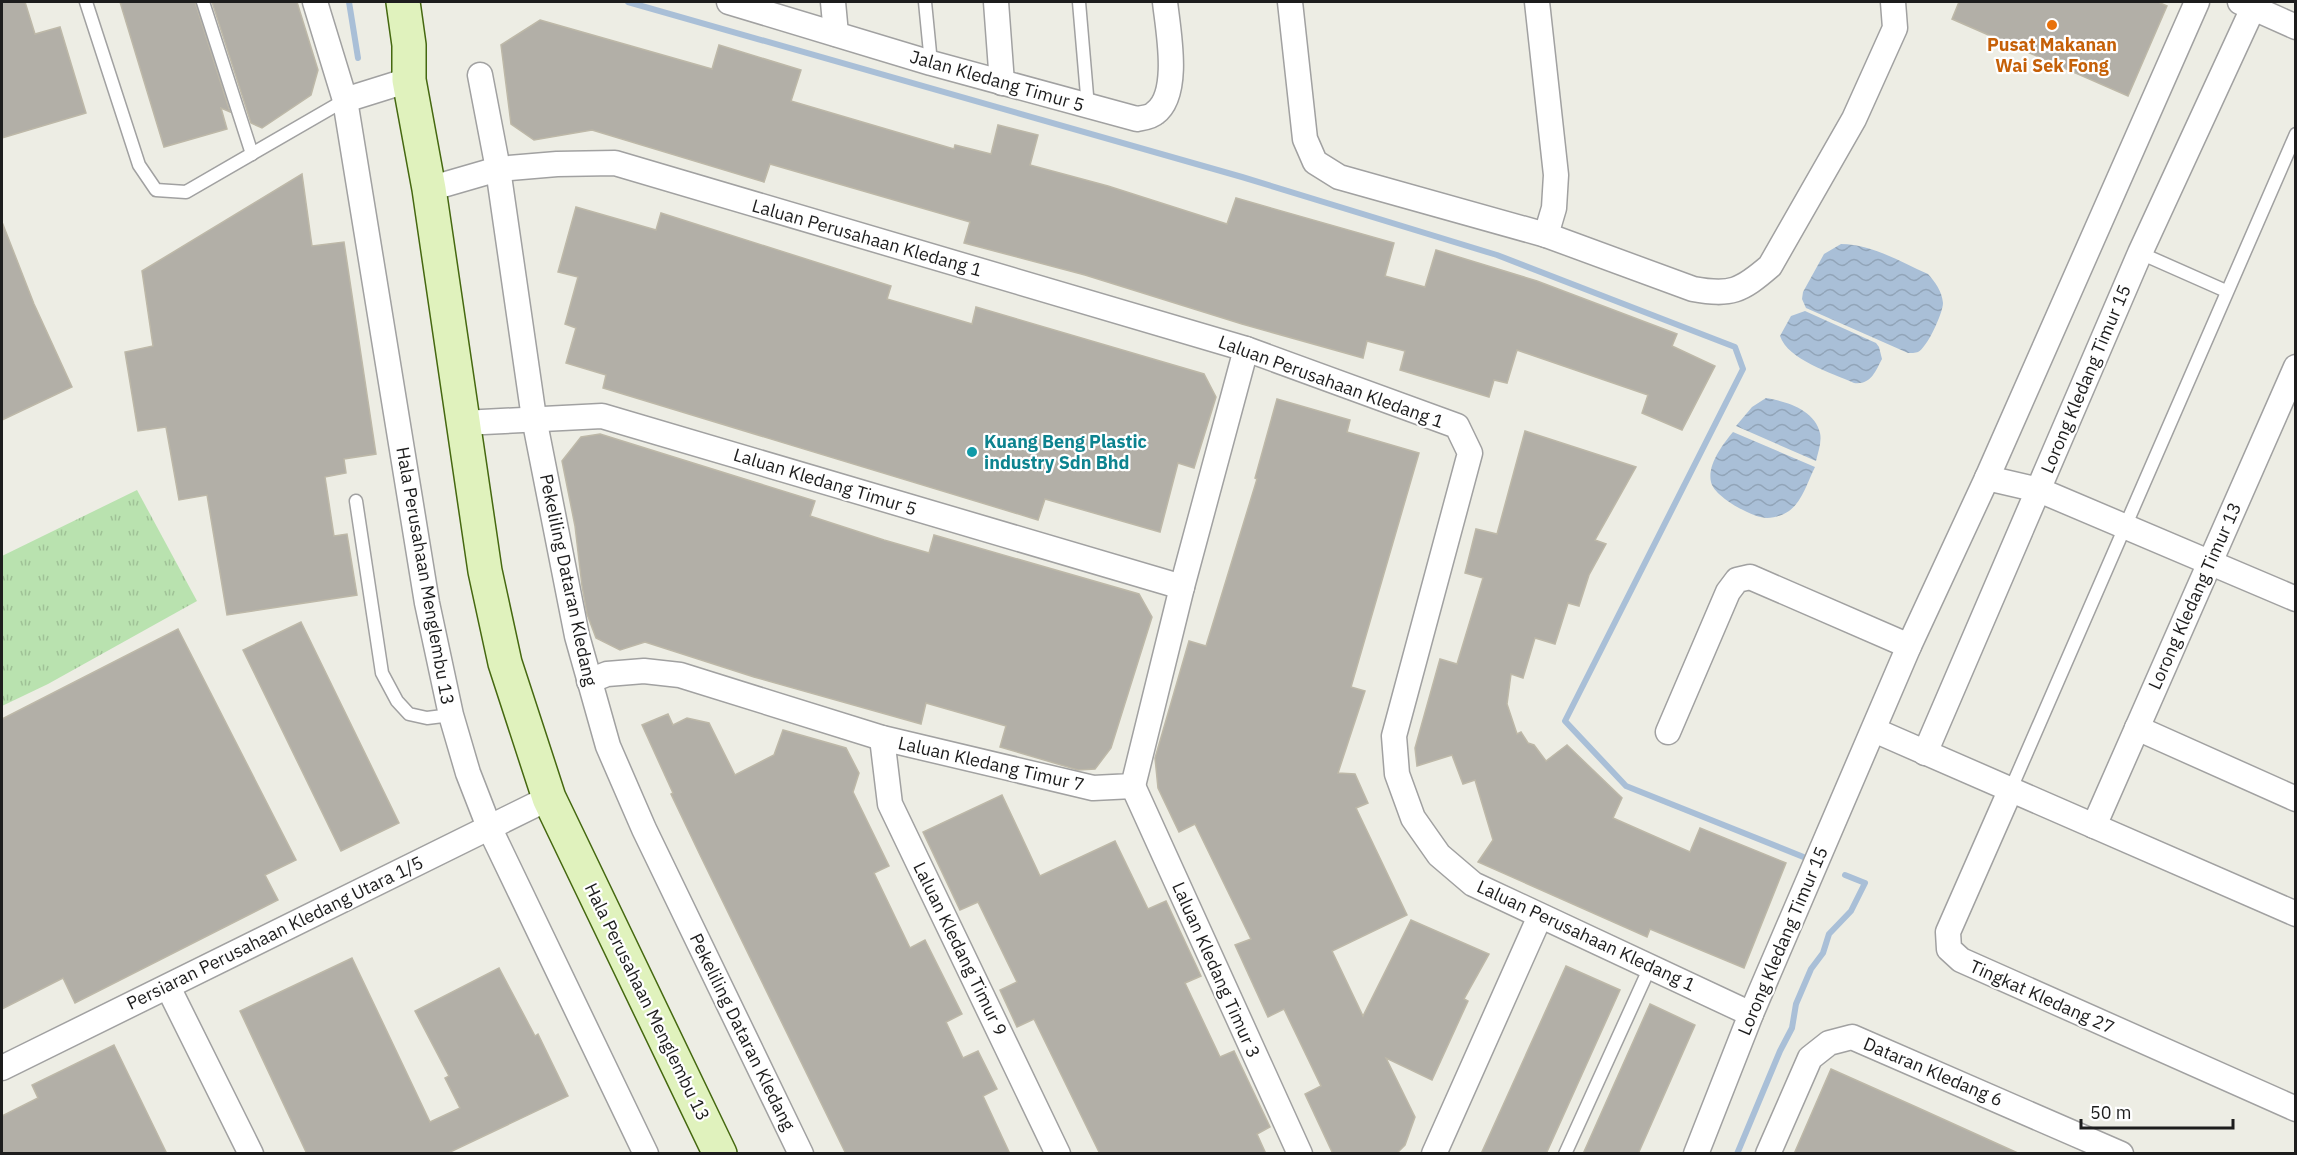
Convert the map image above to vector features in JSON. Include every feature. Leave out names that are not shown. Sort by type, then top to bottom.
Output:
[{"type":"street","name":"Hala Perusahaan Menglembu 13","points":[[315,2],[345,100],[427,603],[451,715],[468,773],[489,827],[646,1154]]},
{"type":"street","name":"Hala Perusahaan Menglembu 13","points":[[386,2],[393,44],[409,80]]},
{"type":"street","name":"Hala Perusahaan Menglembu 13","points":[[403,2],[409,45],[409,80],[429,189],[485,571],[506,663],[549,798],[720,1154]]},
{"type":"street","name":"Jalan Kledang Timur 5","points":[[729,2],[755,6],[931,63],[1137,120],[1155,113],[1166,97],[1172,70],[1165,2]]},
{"type":"street","points":[[833,2],[837,34]]},
{"type":"street","points":[[996,2],[1002,83]]},
{"type":"street","points":[[1290,2],[1305,139],[1315,162],[1338,177],[1546,235],[1693,289],[1715,293],[1735,291],[1770,266],[1854,119],[1895,28],[1893,2]]},
{"type":"street","points":[[1537,2],[1556,175],[1554,208],[1546,235]]},
{"type":"street","name":"Lorong Kledang Timur 15","points":[[1696,1154],[1751,1014],[1909,646],[1987,478],[2197,2]]},
{"type":"street","points":[[2245,5],[2295,27]]},
{"type":"street","name":"Lorong Kledang Timur 15","points":[[1925,753],[2245,5]]},
{"type":"street","name":"Pekeliling Dataran Kledang","points":[[480,75],[498,169],[534,418],[577,636],[608,746],[624,785],[801,1154]]},
{"type":"street","points":[[345,100],[409,80]]},
{"type":"street","name":"Laluan Perusahaan Kledang 1","points":[[429,189],[498,169],[556,164],[615,164],[1246,349],[1457,426],[1470,453],[1394,736],[1397,774],[1413,818],[1439,855],[1473,884],[1751,1014]]},
{"type":"street","points":[[1133,786],[1182,587],[1246,349]]},
{"type":"street","name":"Lorong Kledang Timur 13","points":[[2094,826],[2295,367]]},
{"type":"street","name":"Laluan Kledang Timur 5","points":[[463,423],[602,416],[1182,587]]},
{"type":"street","points":[[1987,478],[2039,490],[2295,599]]},
{"type":"street","points":[[1668,732],[1728,592],[1737,580],[1750,577],[1909,646]]},
{"type":"street","name":"Laluan Kledang Timur 7","points":[[589,681],[607,674],[644,671],[680,675],[882,738],[1093,788],[1133,786]]},
{"type":"street","points":[[2137,728],[2295,800]]},
{"type":"street","points":[[1874,730],[2295,914]]},
{"type":"street","name":"Laluan Kledang Timur 9","points":[[882,738],[890,804],[1058,1154]]},
{"type":"street","name":"Laluan Kledang Timur 3","points":[[1133,786],[1300,1154]]},
{"type":"street","name":"Tingkat Kledang 27","points":[[2010,790],[1948,932],[1949,949],[1961,960],[2295,1109]]},
{"type":"street","name":"Persiaran Perusahaan Kledang Utara 1/5","points":[[2,1068],[549,798]]},
{"type":"street","points":[[1434,1154],[1540,916]]},
{"type":"street","points":[[168,987],[251,1154]]},
{"type":"street","name":"Dataran Kledang 6","points":[[1768,1154],[1810,1058],[1829,1043],[1852,1037],[2121,1154]]},
{"type":"lane","points":[[86,2],[139,165],[156,190],[186,192],[345,100]]},
{"type":"lane","points":[[203,2],[252,154]]},
{"type":"lane","points":[[925,2],[931,63]]},
{"type":"lane","points":[[1079,2],[1088,107]]},
{"type":"lane","points":[[2010,790],[2295,134]]},
{"type":"lane","points":[[2140,253],[2226,291]]},
{"type":"lane","points":[[356,501],[382,673],[397,701],[409,714],[427,718],[451,715]]},
{"type":"lane","points":[[1565,1154],[1650,967]]},
{"type":"green space","points":[[137,490],[197,601],[48,684],[2,706],[2,556]]},
{"type":"water","points":[[1841,244],[1863,247],[1886,254],[1928,274],[1936,284],[1943,303],[1942,308],[1930,337],[1918,352],[1908,353],[1806,308],[1802,299],[1803,292],[1824,254]]},
{"type":"water","points":[[1805,311],[1876,343],[1882,359],[1872,377],[1865,382],[1854,383],[1812,365],[1792,352],[1780,336],[1791,316]]},
{"type":"water","points":[[1766,398],[1791,404],[1812,418],[1820,433],[1816,461],[1736,426],[1752,407]]},
{"type":"water","points":[[1733,432],[1815,467],[1801,497],[1789,511],[1773,517],[1761,517],[1735,506],[1714,488],[1711,482],[1711,469]]},
{"type":"building","points":[[2,2],[25,2],[35,34],[60,27],[86,113],[2,138]]},
{"type":"building","points":[[120,2],[195,2],[230,112],[221,108],[227,129],[164,147]]},
{"type":"building","points":[[212,2],[297,2],[318,70],[311,95],[262,128],[251,123]]},
{"type":"building","points":[[1959,2],[2158,2],[2167,6],[2128,96],[1952,19]]},
{"type":"building","points":[[540,20],[712,69],[719,45],[801,70],[791,101],[954,149],[955,145],[991,154],[998,125],[1038,135],[1030,165],[1108,186],[1227,224],[1236,198],[1394,243],[1385,276],[1425,287],[1436,250],[1537,281],[1677,334],[1672,346],[1715,366],[1682,430],[1642,413],[1648,395],[1517,350],[1507,383],[1494,380],[1489,397],[1400,370],[1405,351],[1367,341],[1363,358],[1242,324],[1085,275],[964,243],[970,222],[770,164],[764,182],[592,130],[534,140],[511,124],[501,45]]},
{"type":"building","points":[[302,174],[312,246],[344,242],[376,454],[344,459],[346,473],[325,477],[334,536],[347,534],[357,595],[227,615],[207,495],[179,500],[166,427],[138,431],[125,352],[153,346],[142,271]]},
{"type":"building","points":[[576,207],[656,230],[661,213],[891,286],[887,299],[972,324],[976,307],[1204,374],[1216,397],[1194,468],[1178,463],[1160,532],[1045,499],[1038,520],[603,388],[606,375],[566,363],[576,328],[565,324],[578,277],[558,272]]},
{"type":"building","points":[[2,222],[34,304],[72,387],[2,420]]},
{"type":"building","points":[[1277,399],[1350,420],[1347,432],[1419,453],[1351,687],[1365,691],[1338,773],[1355,774],[1368,803],[1356,808],[1407,915],[1332,951],[1363,1016],[1411,920],[1489,954],[1464,999],[1468,1001],[1432,1080],[1386,1058],[1415,1117],[1405,1145],[1396,1154],[1333,1154],[1305,1094],[1321,1086],[1284,1009],[1268,1017],[1235,945],[1251,939],[1195,824],[1179,832],[1158,788],[1155,758],[1189,641],[1206,646],[1257,479],[1255,478]]},
{"type":"building","points":[[1525,431],[1636,467],[1595,540],[1606,544],[1589,575],[1579,606],[1568,603],[1555,644],[1535,638],[1523,678],[1511,674],[1507,704],[1517,734],[1521,732],[1528,743],[1534,745],[1546,761],[1567,745],[1622,798],[1613,818],[1690,852],[1700,828],[1786,863],[1744,968],[1650,929],[1647,937],[1478,862],[1493,840],[1475,780],[1463,784],[1452,755],[1417,766],[1415,748],[1440,659],[1457,664],[1483,578],[1465,573],[1476,529],[1497,534]]},
{"type":"building","points":[[600,434],[815,501],[810,516],[884,540],[929,553],[934,535],[1139,594],[1152,617],[1111,748],[1095,769],[1078,770],[1000,747],[1006,726],[926,703],[921,724],[754,677],[645,642],[620,650],[596,638],[587,614],[575,526],[562,461],[581,437]]},
{"type":"building","points":[[301,622],[399,823],[341,851],[243,650]]},
{"type":"building","points":[[178,629],[296,860],[265,875],[278,900],[75,1003],[63,978],[2,1009],[2,719]]},
{"type":"building","points":[[668,714],[673,725],[687,718],[709,723],[735,775],[774,755],[783,730],[846,748],[859,773],[853,792],[889,866],[874,873],[910,948],[925,940],[962,1014],[946,1022],[963,1058],[978,1051],[997,1089],[983,1096],[1010,1154],[846,1154],[671,794],[673,793],[642,725]]},
{"type":"building","points":[[1002,795],[1040,876],[1115,841],[1148,909],[1166,901],[1201,976],[1185,983],[1220,1057],[1234,1051],[1270,1127],[1257,1134],[1266,1154],[1100,1154],[1034,1019],[1017,1027],[1000,990],[1017,982],[978,902],[960,910],[923,832]]},
{"type":"building","points":[[352,958],[430,1122],[460,1108],[445,1078],[449,1076],[415,1011],[499,968],[535,1036],[538,1034],[568,1096],[446,1154],[307,1154],[240,1011]]},
{"type":"building","points":[[1566,966],[1620,990],[1546,1154],[1481,1154]]},
{"type":"building","points":[[1650,1004],[1695,1025],[1638,1154],[1583,1154]]},
{"type":"building","points":[[114,1045],[167,1154],[2,1154],[2,1116],[38,1098],[32,1085]]},
{"type":"building","points":[[1831,1069],[1914,1106],[2020,1154],[1794,1154]]},
{"type":"waterway","points":[[349,2],[358,58]]},
{"type":"waterway","points":[[628,2],[1242,177],[1497,255],[1735,347],[1743,369],[1565,721],[1626,786],[1806,858]]},
{"type":"waterway","points":[[1737,1154],[1792,1028],[1796,1004],[1811,969],[1823,953],[1829,934],[1851,911],[1865,883],[1845,875]]},
{"type":"place","name":"Pusat Makanan Wai Sek Fong","points":[[2052,25]]},
{"type":"place","name":"Kuang Beng Plastic industry Sdn Bhd","points":[[972,452]]}]
